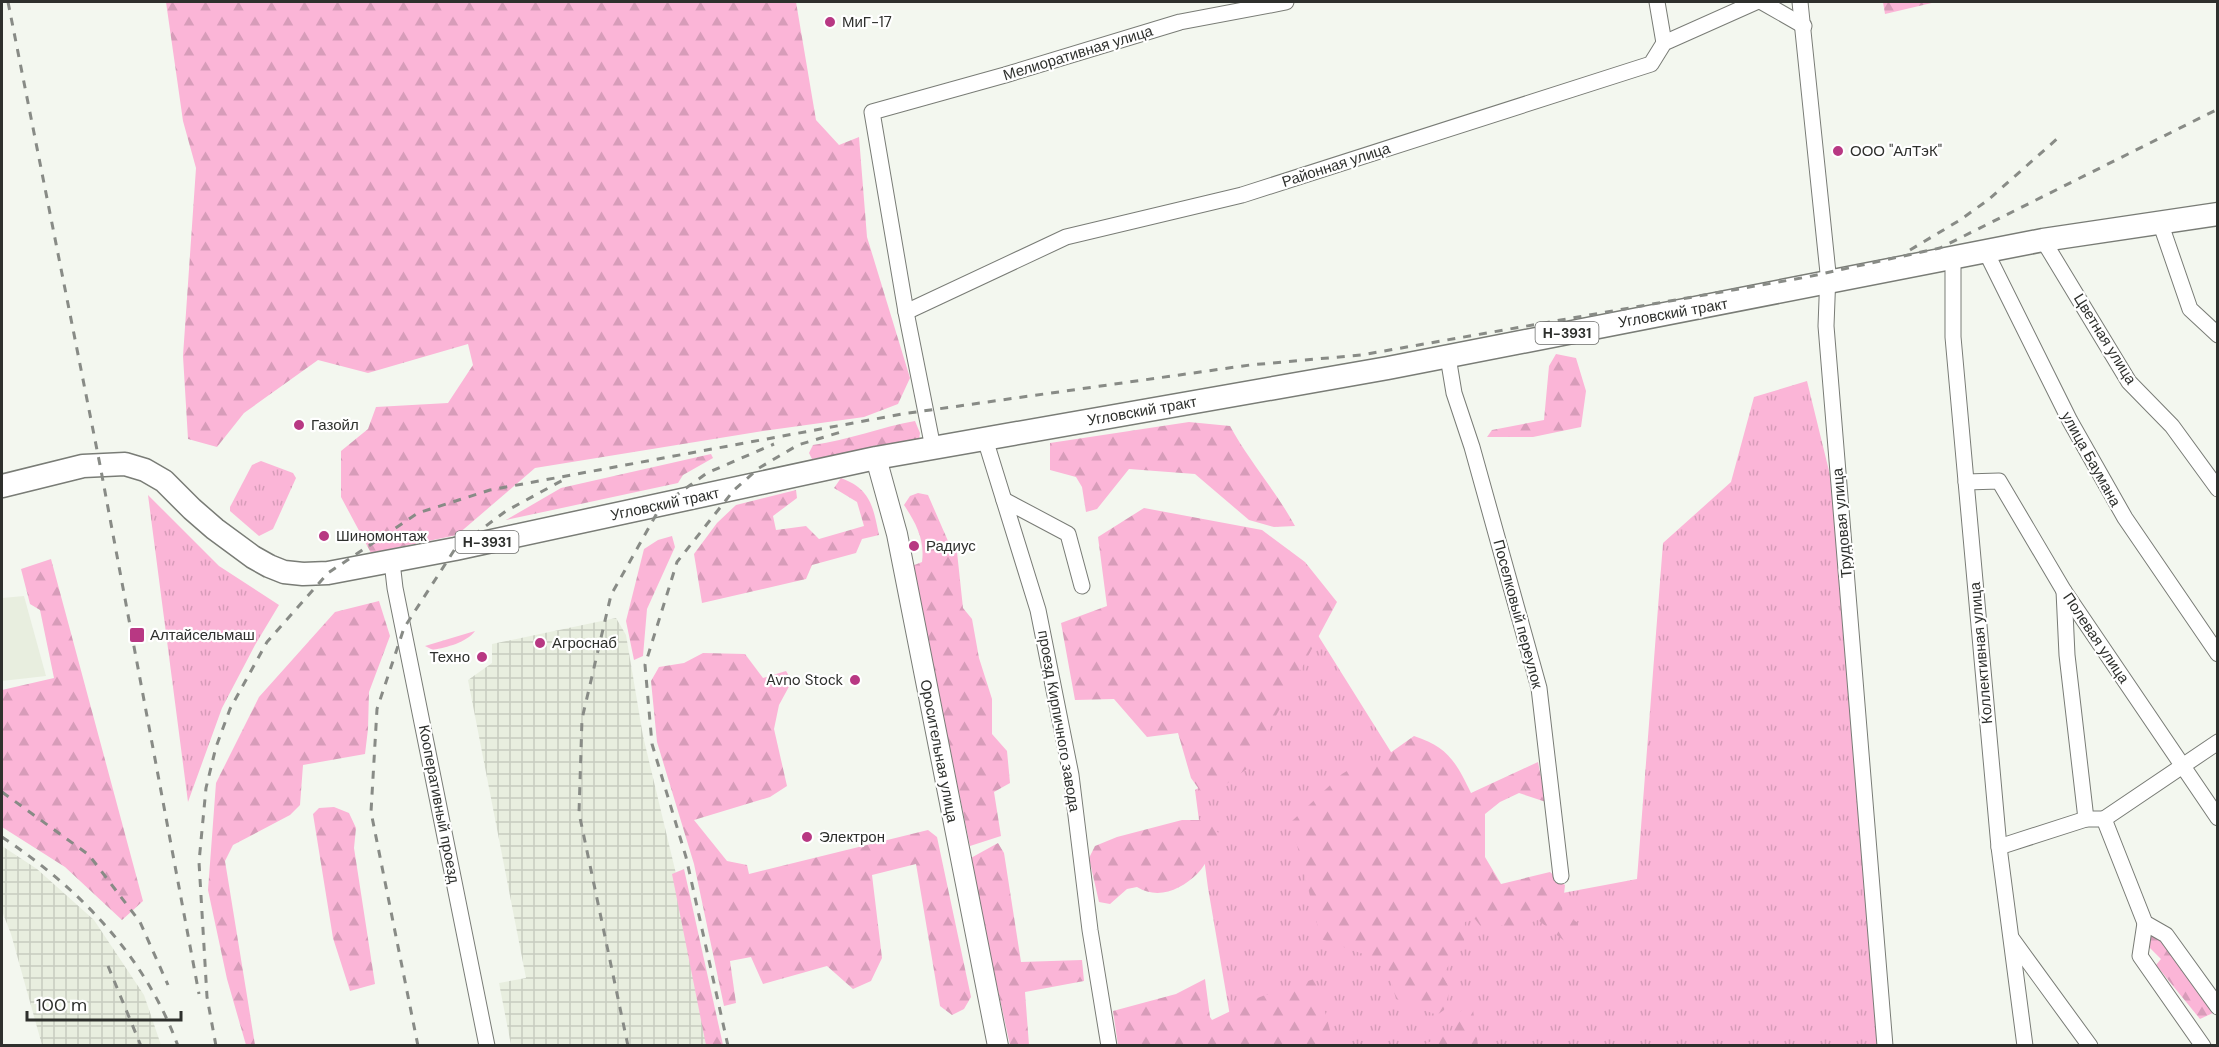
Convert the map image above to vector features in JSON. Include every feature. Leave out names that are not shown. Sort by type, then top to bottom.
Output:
[{"type":"highway","name":"Угловский тракт","points":[[2,486],[65,470],[125,464],[144,470],[164,481],[215,529],[253,557],[284,572],[328,573],[392,562],[917,450],[1448,357],[2043,240],[2217,214]]},
{"type":"main road","name":"Оросительная улица","points":[[876,458],[897,534],[998,1046]]},
{"type":"street","name":"Мелиоративная улица","points":[[906,312],[872,112],[1180,22],[1286,2]]},
{"type":"street","points":[[1657,2],[1664,43]]},
{"type":"street","name":"Районная улица","points":[[906,312],[1066,237],[1242,195],[1651,64],[1664,43],[1756,2]]},
{"type":"street","points":[[1761,2],[1804,26]]},
{"type":"street","name":"Трудовая улица","points":[[1800,2],[1827,284],[1826,327],[1885,1046]]},
{"type":"street","points":[[2160,222],[2190,309],[2217,335]]},
{"type":"street","name":"Цветная улица","points":[[2043,240],[2129,382],[2172,426],[2217,489]]},
{"type":"street","name":"улица Баумана","points":[[1986,252],[2070,422],[2119,508],[2217,654]]},
{"type":"street","name":"Коллективная улица","points":[[1953,259],[1953,337],[1999,847],[2025,1046]]},
{"type":"street","points":[[906,312],[917,450]]},
{"type":"street","name":"Поселковый переулок","points":[[1448,357],[1454,393],[1472,447],[1539,688],[1561,876]]},
{"type":"street","name":"проезд Кирпичного завода","points":[[985,439],[1038,610],[1071,775],[1090,930],[1109,1046]]},
{"type":"street","name":"Полевая улица","points":[[1966,482],[1999,481],[2064,591],[2217,818]]},
{"type":"street","points":[[1004,500],[1068,534],[1082,586]]},
{"type":"street","name":"Кооперативный проезд","points":[[392,562],[395,588],[487,1046]]},
{"type":"street","points":[[2064,591],[2067,655],[2086,819]]},
{"type":"street","points":[[1999,847],[2086,819],[2104,819],[2217,742]]},
{"type":"street","points":[[2104,819],[2145,923],[2140,956],[2203,1046]]},
{"type":"street","points":[[2145,923],[2166,935],[2217,1007]]},
{"type":"street","points":[[2010,937],[2090,1046]]},
{"type":"shaded area","points":[[24,596],[46,676],[2,681],[2,598]]},
{"type":"shaded area","points":[[616,618],[626,635],[643,736],[689,928],[709,1045],[511,1045],[499,983],[526,978],[468,680],[492,663],[492,644]]},
{"type":"shaded area","points":[[2,846],[37,869],[94,920],[144,995],[161,1045],[42,1045],[11,934],[2,911]]},
{"type":"green space","points":[[166,2],[796,2],[816,120],[839,145],[859,137],[867,237],[910,378],[898,404],[864,417],[535,468],[457,535],[371,553],[341,497],[341,451],[368,429],[376,407],[448,403],[473,365],[468,344],[368,373],[318,360],[244,413],[217,447],[188,439],[183,356],[196,168],[183,121]]},
{"type":"green space","points":[[1883,2],[1936,2],[1885,14]]},
{"type":"green space","points":[[1556,354],[1576,358],[1586,391],[1581,427],[1533,437],[1487,437],[1492,430],[1544,420],[1549,366]]},
{"type":"green space","points":[[1807,381],[1843,528],[1877,1045],[1235,1045],[1208,888],[1195,790],[1254,755],[1294,597],[1488,907],[1637,879],[1663,543],[1731,482],[1754,397]]},
{"type":"green space","points":[[915,421],[920,433],[918,447],[871,449],[812,459],[809,453],[813,445]]},
{"type":"green space","points":[[1189,422],[1230,426],[1295,526],[1274,527],[1249,520],[1195,474],[1129,469],[1097,509],[1086,512],[1082,487],[1076,477],[1050,470],[1050,443]]},
{"type":"green space","points":[[711,454],[713,458],[683,475],[678,483],[506,520],[561,488]]},
{"type":"green space","points":[[261,461],[293,473],[296,478],[273,529],[259,536],[230,511],[230,507],[252,465]]},
{"type":"green space","points":[[841,478],[851,482],[865,493],[875,516],[879,535],[862,539],[856,553],[812,565],[806,579],[702,603],[694,554],[717,523],[736,505],[796,490],[797,498],[773,516],[776,530],[806,526],[819,539],[864,526],[857,502],[834,488]]},
{"type":"green space","points":[[918,493],[928,495],[948,541],[957,552],[963,608],[972,619],[979,658],[992,699],[992,734],[1007,751],[1010,783],[994,792],[1001,836],[970,846],[912,566],[922,562],[922,546],[916,525],[904,505],[910,496]]},
{"type":"green space","points":[[148,495],[219,566],[279,605],[222,708],[188,802]]},
{"type":"green space","points":[[1144,508],[1262,530],[1305,562],[1337,602],[1248,768],[1206,799],[1191,778],[1178,733],[1147,737],[1114,699],[1075,700],[1061,623],[1107,606],[1098,537]]},
{"type":"green space","points":[[672,536],[675,547],[647,609],[643,656],[634,660],[626,621],[644,549],[658,540]]},
{"type":"green space","points":[[51,559],[143,901],[122,920],[65,867],[2,827],[2,690],[54,678],[40,610],[30,604],[21,569]]},
{"type":"green space","points":[[379,601],[390,636],[369,692],[365,754],[303,765],[300,805],[290,815],[233,845],[225,861],[255,1045],[246,1045],[227,979],[208,890],[216,783],[259,697],[335,612]]},
{"type":"green space","points":[[475,631],[467,639],[450,646],[433,650],[425,646]]},
{"type":"green space","points":[[703,653],[745,654],[763,678],[786,671],[792,681],[779,705],[774,729],[787,786],[770,797],[694,820],[727,861],[747,865],[749,874],[928,830],[937,837],[971,997],[964,1009],[952,1015],[940,1006],[916,864],[872,875],[882,958],[871,981],[853,989],[827,966],[763,984],[751,957],[730,961],[736,1003],[724,1006],[694,864],[657,742],[651,681],[659,667],[684,663]]},
{"type":"green space","points":[[1414,736],[1435,745],[1450,757],[1471,793],[1538,762],[1546,802],[1519,793],[1500,802],[1485,814],[1485,857],[1501,884],[1550,872],[1565,885],[1562,912],[1578,923],[1578,936],[1567,943],[1538,920],[1512,929],[1503,925],[1485,932],[1475,919],[1465,922],[1464,944],[1442,975],[1450,989],[1444,1010],[1437,1015],[1396,999],[1388,969],[1380,960],[1321,939],[1297,845],[1292,835],[1292,821],[1342,774],[1355,766],[1376,763]]},
{"type":"green space","points":[[334,807],[349,813],[356,828],[354,848],[375,984],[350,991],[333,938],[313,814],[319,808]]},
{"type":"green space","points":[[1182,820],[1207,820],[1220,835],[1198,873],[1184,884],[1169,891],[1153,893],[1137,887],[1127,889],[1110,904],[1099,902],[1089,858],[1095,846],[1117,837]]},
{"type":"green space","points":[[998,843],[1004,853],[1021,962],[1082,960],[1084,981],[1025,992],[1029,1045],[1010,1045],[969,859]]},
{"type":"green space","points":[[684,869],[723,1045],[706,1045],[672,874]]},
{"type":"green space","points":[[2152,933],[2162,937],[2215,1012],[2200,1019],[2156,965],[2161,959],[2147,945]]},
{"type":"green space","points":[[1205,979],[1212,1020],[1260,997],[1314,979],[1334,1045],[1118,1045],[1113,1011],[1176,994]]},
{"type":"green space","points":[[1472,1003],[1478,1045],[1423,1045],[1451,1032],[1458,1013]]},
{"type":"railway","points":[[8,2],[100,465],[199,994]]},
{"type":"railway","points":[[216,1046],[207,997],[199,862],[206,788],[216,747],[230,709],[267,642],[328,573],[418,513],[490,490],[902,414],[1250,365],[1361,355],[1807,277],[1940,248],[2218,109]]},
{"type":"railway","points":[[1910,250],[1988,200],[2058,138]]},
{"type":"railway","points":[[728,1046],[686,857],[652,744],[645,665],[677,562],[734,490],[759,468],[798,445],[841,432]]},
{"type":"railway","points":[[628,1046],[579,813],[582,719],[611,595],[661,506],[707,473],[774,444]]},
{"type":"railway","points":[[418,1046],[371,812],[377,709],[404,628],[455,549],[506,511],[563,480]]},
{"type":"railway","points":[[2,792],[89,855],[140,922],[168,985]]},
{"type":"railway","points":[[2,837],[58,879],[107,927],[148,983],[178,1046]]},
{"type":"railway","points":[[108,966],[141,1046]]},
{"type":"place","name":"МиГ-17","points":[[830,22]]},
{"type":"place","name":"ООО \"АлТэК\"","points":[[1838,151]]},
{"type":"place","name":"Газойл","points":[[299,425]]},
{"type":"place","name":"Шиномонтаж","points":[[324,536]]},
{"type":"place","name":"Радиус","points":[[914,546]]},
{"type":"place","name":"Алтайсельмаш","points":[[137,635]]},
{"type":"place","name":"Агроснаб","points":[[540,643]]},
{"type":"place","name":"Техно","points":[[482,657]]},
{"type":"place","name":"Avno Stoсk","points":[[855,680]]},
{"type":"place","name":"Электрон","points":[[807,837]]}]
